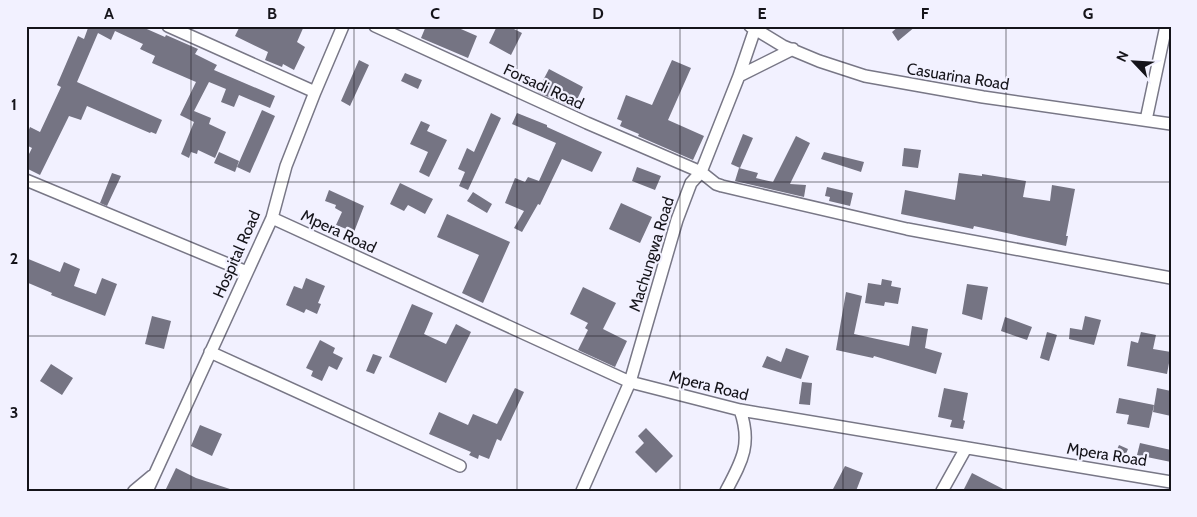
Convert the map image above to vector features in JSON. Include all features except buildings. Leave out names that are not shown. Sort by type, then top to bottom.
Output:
[{"type":"street","points":[[168,26],[315,92]]},
{"type":"street","name":"Hospital Road","points":[[147,491],[272,218],[286,166],[343,26]]},
{"type":"street","name":"Forsadi Road","points":[[375,26],[587,123],[702,172],[716,184],[722,186],[907,229],[1171,278]]},
{"type":"street","points":[[1146,120],[1166,26]]},
{"type":"street","name":"Machungwa Road","points":[[582,491],[630,382],[677,220],[691,183],[702,172],[739,76],[753,28]]},
{"type":"street","name":"Casuarina Road","points":[[753,28],[819,61],[865,76],[983,97],[1171,124]]},
{"type":"street","points":[[739,76],[793,49]]},
{"type":"street","points":[[26,180],[247,272]]},
{"type":"street","name":"Mpera Road","points":[[272,218],[630,382],[740,410],[966,448],[1162,484]]},
{"type":"street","points":[[210,352],[460,466]]},
{"type":"street","points":[[726,491],[739,466],[746,441],[745,425],[740,410]]},
{"type":"street","points":[[942,491],[966,448]]},
{"type":"street","points":[[134,491],[154,474]]}]
